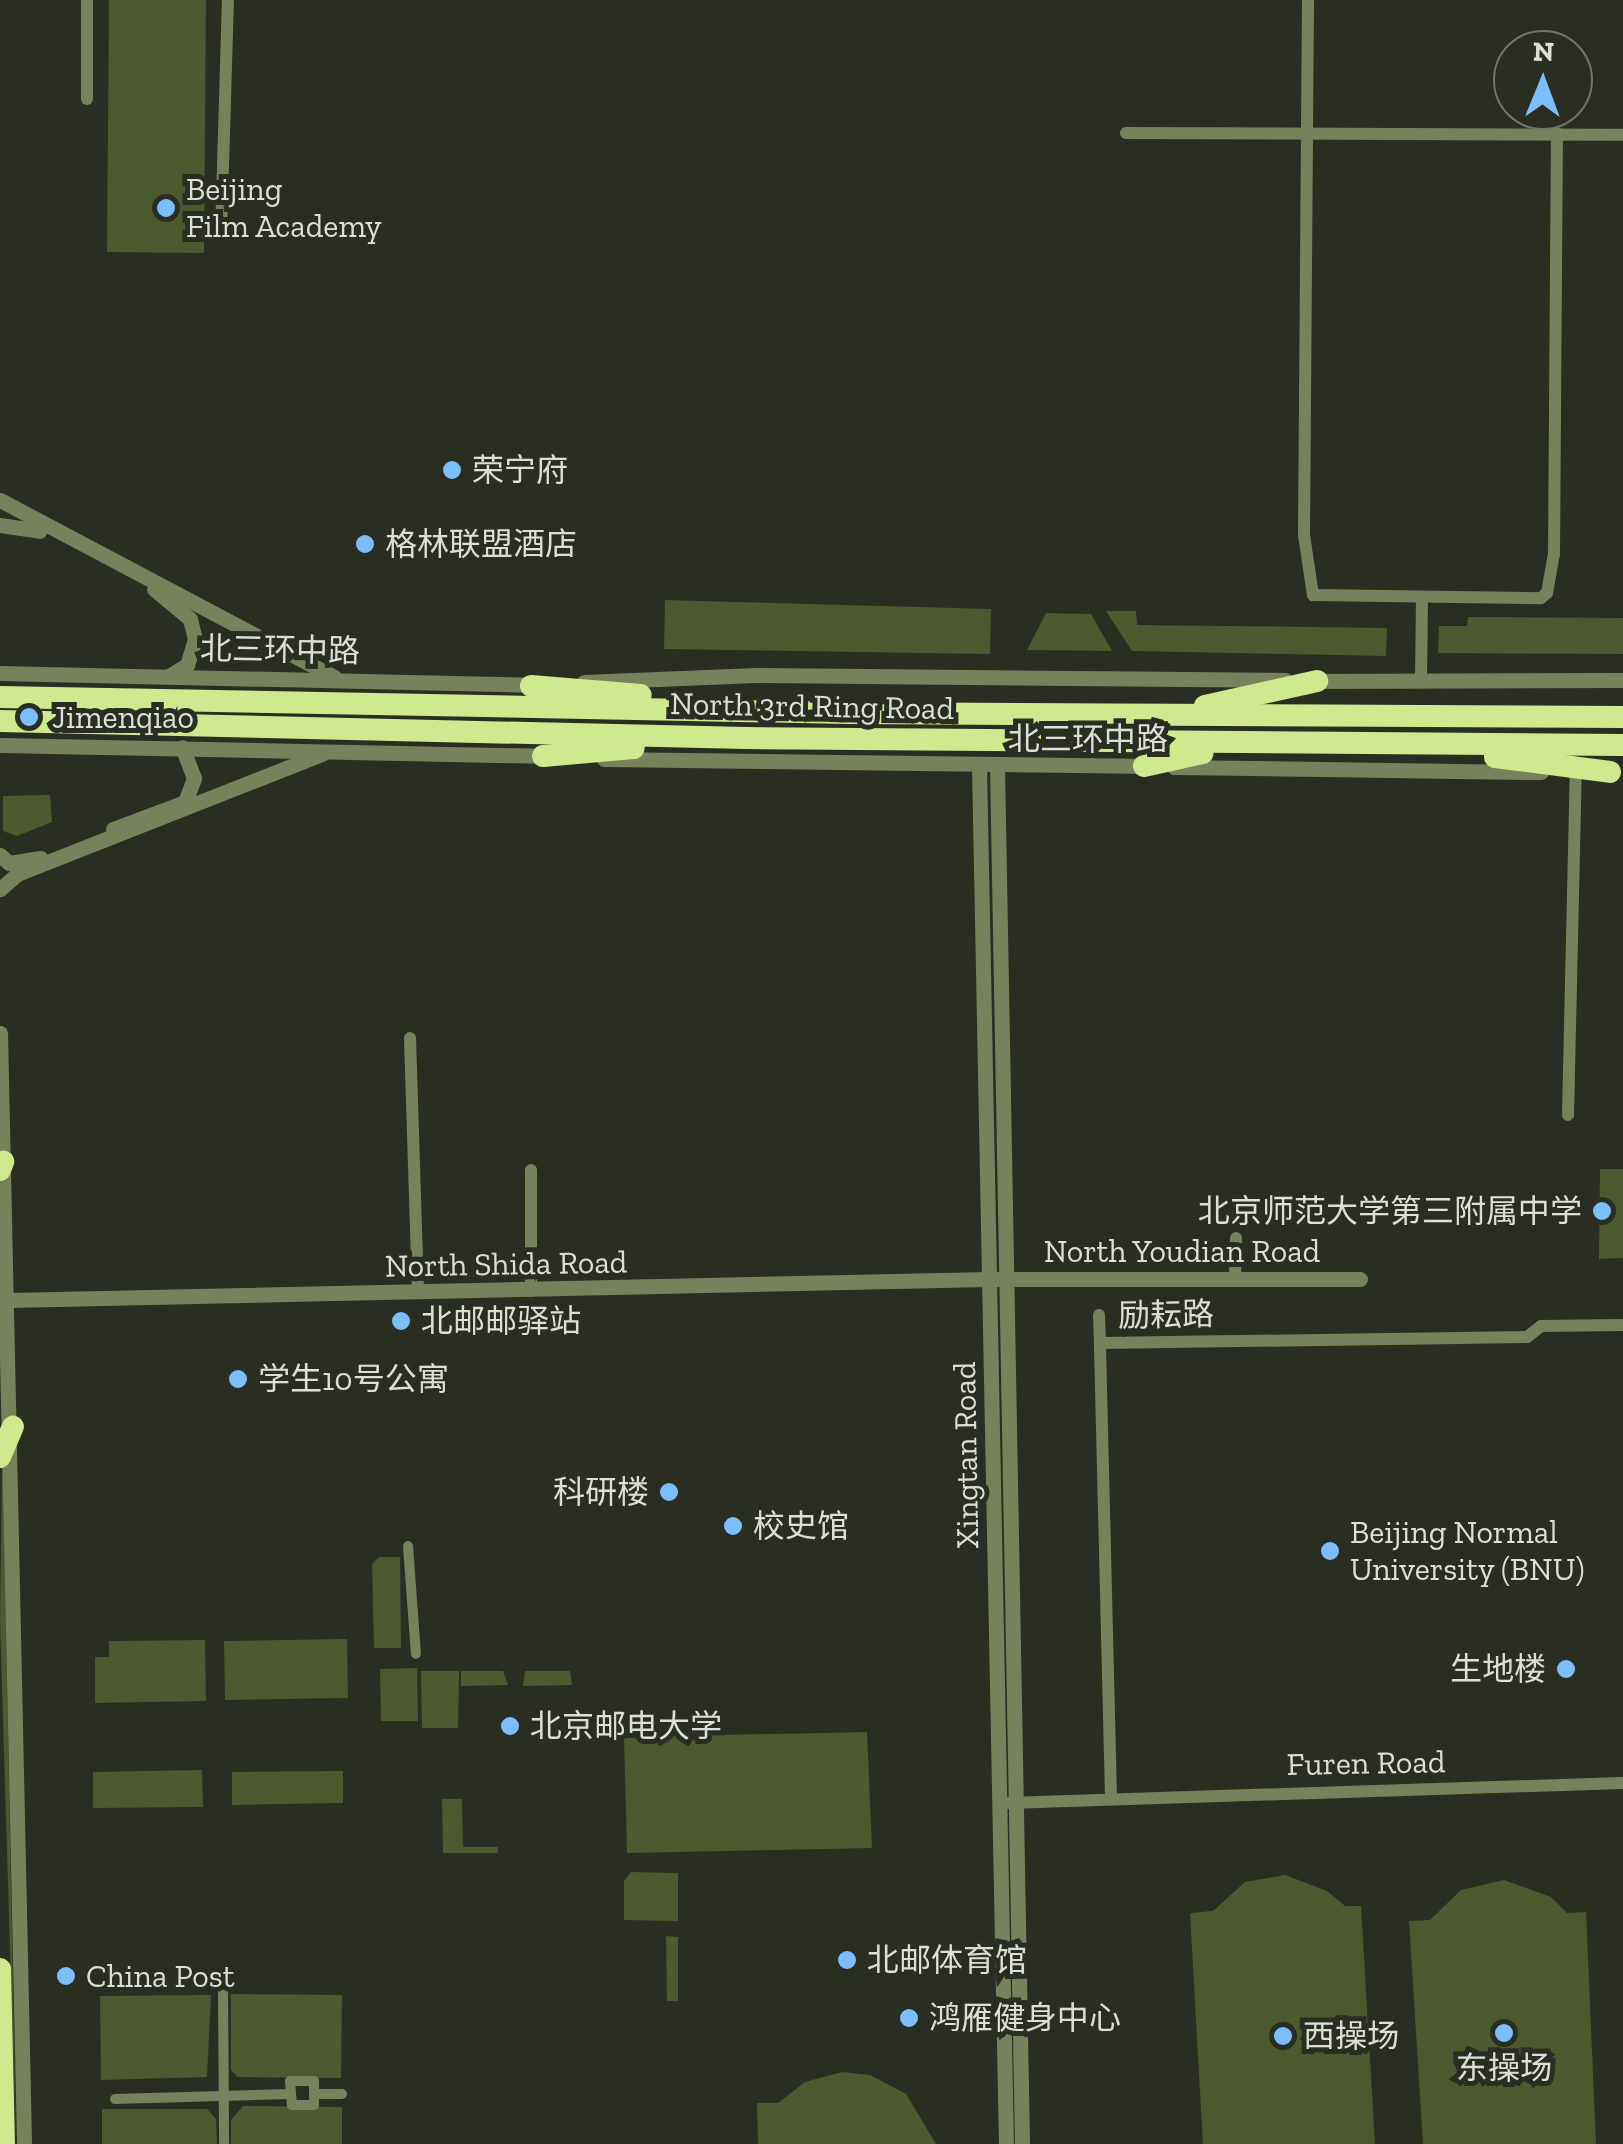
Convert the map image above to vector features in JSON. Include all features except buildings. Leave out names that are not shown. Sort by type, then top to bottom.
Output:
[{"type":"highway","points":[[1168,714],[1317,681]]},
{"type":"highway","points":[[530,686],[848,713]]},
{"type":"highway","name":"North 3rd Ring Road","points":[[0,697],[848,713],[1623,716]]},
{"type":"highway","name":"North 3rd Ring Road","points":[[0,721],[74,734],[1623,745]]},
{"type":"highway","points":[[542,756],[746,738]]},
{"type":"highway","points":[[1144,766],[1245,744]]},
{"type":"highway","points":[[1407,745],[1617,772]]},
{"type":"highway","points":[[0,1457],[13,1427]]},
{"type":"highway","points":[[0,1968],[6,2144]]},
{"type":"street","points":[[87,0],[87,99]]},
{"type":"street","points":[[221,234],[228,0]]},
{"type":"street","points":[[1308,0],[1308,590],[1317,597],[1548,593],[1554,554],[1557,134]]},
{"type":"street","points":[[1126,133],[1623,134]]},
{"type":"street","points":[[0,500],[338,678]]},
{"type":"street","points":[[0,524],[32,526],[173,599],[190,619],[195,639],[187,665],[169,676]]},
{"type":"street","points":[[1422,598],[1422,680]]},
{"type":"street","name":"北三环中路","points":[[0,673],[338,678],[530,686],[756,674],[1317,681],[1623,680]]},
{"type":"street","name":"北三环中路","points":[[0,744],[74,734],[182,747],[542,756],[980,766],[1617,772]]},
{"type":"street","points":[[0,855],[9,863],[40,858],[184,802],[194,778],[182,747]]},
{"type":"street","points":[[0,889],[17,874],[333,750]]},
{"type":"street","name":"Xingtan Road","points":[[980,766],[997,1279],[1006,1803],[1006,2144]]},
{"type":"street","name":"Xingtan Road","points":[[997,1279],[998,766]]},
{"type":"street","points":[[1568,1115],[1576,772]]},
{"type":"street","points":[[0,1033],[13,1427],[24,2144]]},
{"type":"street","points":[[410,1038],[418,1293]]},
{"type":"street","points":[[530,1291],[531,1170]]},
{"type":"street","points":[[1236,1238],[1236,1279]]},
{"type":"street","name":"North Youdian Road","points":[[997,1279],[1360,1279]]},
{"type":"street","name":"North Shida Road","points":[[9,1300],[997,1279]]},
{"type":"street","points":[[1099,1315],[1100,1343]]},
{"type":"street","name":"励耘路","points":[[1111,1798],[1100,1343],[1526,1336],[1540,1326],[1623,1325]]},
{"type":"street","points":[[408,1546],[405,1602],[416,1654]]},
{"type":"street","name":"Furen Road","points":[[1006,1803],[1623,1784]]},
{"type":"street","name":"Xingtan Road","points":[[1006,1803],[1022,2144]]},
{"type":"street","points":[[222,1988],[224,2144]]},
{"type":"street","points":[[290,2081],[314,2081],[314,2105],[292,2104],[291,2094],[290,2081]]},
{"type":"street","points":[[115,2099],[291,2094]]},
{"type":"street","points":[[314,2094],[342,2094]]},
{"type":"green space","points":[[109,0],[206,0],[204,253],[107,252]]},
{"type":"green space","points":[[665,600],[991,609],[990,654],[664,649]]},
{"type":"green space","points":[[1106,611],[1136,611],[1137,625],[1387,628],[1386,656],[1132,651]]},
{"type":"green space","points":[[1046,613],[1091,614],[1112,651],[1027,650]]},
{"type":"green space","points":[[1468,617],[1623,618],[1623,654],[1438,653],[1439,626],[1467,626]]},
{"type":"green space","points":[[50,795],[52,822],[17,836],[3,831],[3,796]]},
{"type":"green space","points":[[1600,1169],[1623,1169],[1623,1258],[1599,1259]]},
{"type":"green space","points":[[2,1463],[3,1482],[16,2144],[0,1622]]},
{"type":"green space","points":[[379,1557],[400,1557],[401,1648],[374,1648],[372,1564]]},
{"type":"green space","points":[[347,1639],[348,1698],[225,1700],[224,1641]]},
{"type":"green space","points":[[205,1640],[206,1701],[95,1703],[95,1657],[109,1657],[109,1641]]},
{"type":"green space","points":[[417,1668],[418,1721],[381,1721],[380,1669]]},
{"type":"green space","points":[[421,1671],[459,1671],[458,1728],[422,1728]]},
{"type":"green space","points":[[461,1671],[503,1671],[508,1685],[461,1686]]},
{"type":"green space","points":[[525,1671],[570,1671],[572,1685],[523,1686]]},
{"type":"green space","points":[[867,1732],[872,1848],[627,1853],[624,1737]]},
{"type":"green space","points":[[202,1770],[203,1807],[93,1808],[93,1772]]},
{"type":"green space","points":[[343,1771],[343,1803],[232,1805],[232,1772]]},
{"type":"green space","points":[[442,1799],[462,1799],[463,1847],[498,1847],[498,1853],[443,1853]]},
{"type":"green space","points":[[631,1872],[678,1873],[678,1921],[624,1920],[624,1881]]},
{"type":"green space","name":"西操场","points":[[1285,1875],[1327,1891],[1345,1906],[1361,1906],[1375,2144],[1203,2144],[1190,1913],[1213,1911],[1245,1882]]},
{"type":"green space","name":"东操场","points":[[1504,1880],[1551,1897],[1567,1913],[1586,1912],[1596,2144],[1423,2144],[1409,1921],[1430,1920],[1461,1890]]},
{"type":"green space","points":[[666,1936],[678,1937],[678,2001],[667,2001]]},
{"type":"green space","points":[[231,1994],[342,1995],[341,2078],[238,2077],[231,2070]]},
{"type":"green space","points":[[211,1995],[207,2077],[101,2080],[100,1996]]},
{"type":"green space","points":[[842,2072],[870,2075],[906,2094],[936,2144],[758,2144],[757,2103],[778,2103],[805,2082]]},
{"type":"green space","points":[[243,2106],[342,2107],[342,2144],[231,2144],[231,2120]]},
{"type":"green space","points":[[102,2109],[207,2109],[216,2119],[217,2144],[102,2144]]},
{"type":"place","name":"Beijing Film Academy","points":[[166,208]]},
{"type":"place","name":"荣宁府","points":[[452,470]]},
{"type":"place","name":"格林联盟酒店","points":[[365,544]]},
{"type":"place","name":"Jimenqiao","points":[[29,717]]},
{"type":"place","name":"北京师范大学第三附属中学","points":[[1602,1211]]},
{"type":"place","name":"北邮邮驿站","points":[[401,1321]]},
{"type":"place","name":"学生10号公寓","points":[[238,1379]]},
{"type":"place","name":"科研楼","points":[[669,1492]]},
{"type":"place","name":"校史馆","points":[[733,1526]]},
{"type":"place","name":"Beijing Normal University (BNU)","points":[[1330,1551]]},
{"type":"place","name":"生地楼","points":[[1566,1669]]},
{"type":"place","name":"北京邮电大学","points":[[510,1726]]},
{"type":"place","name":"北邮体育馆","points":[[847,1960]]},
{"type":"place","name":"China Post","points":[[66,1976]]},
{"type":"place","name":"鸿雁健身中心","points":[[909,2018]]},
{"type":"place","name":"东操场","points":[[1504,2033]]},
{"type":"place","name":"西操场","points":[[1283,2036]]}]
